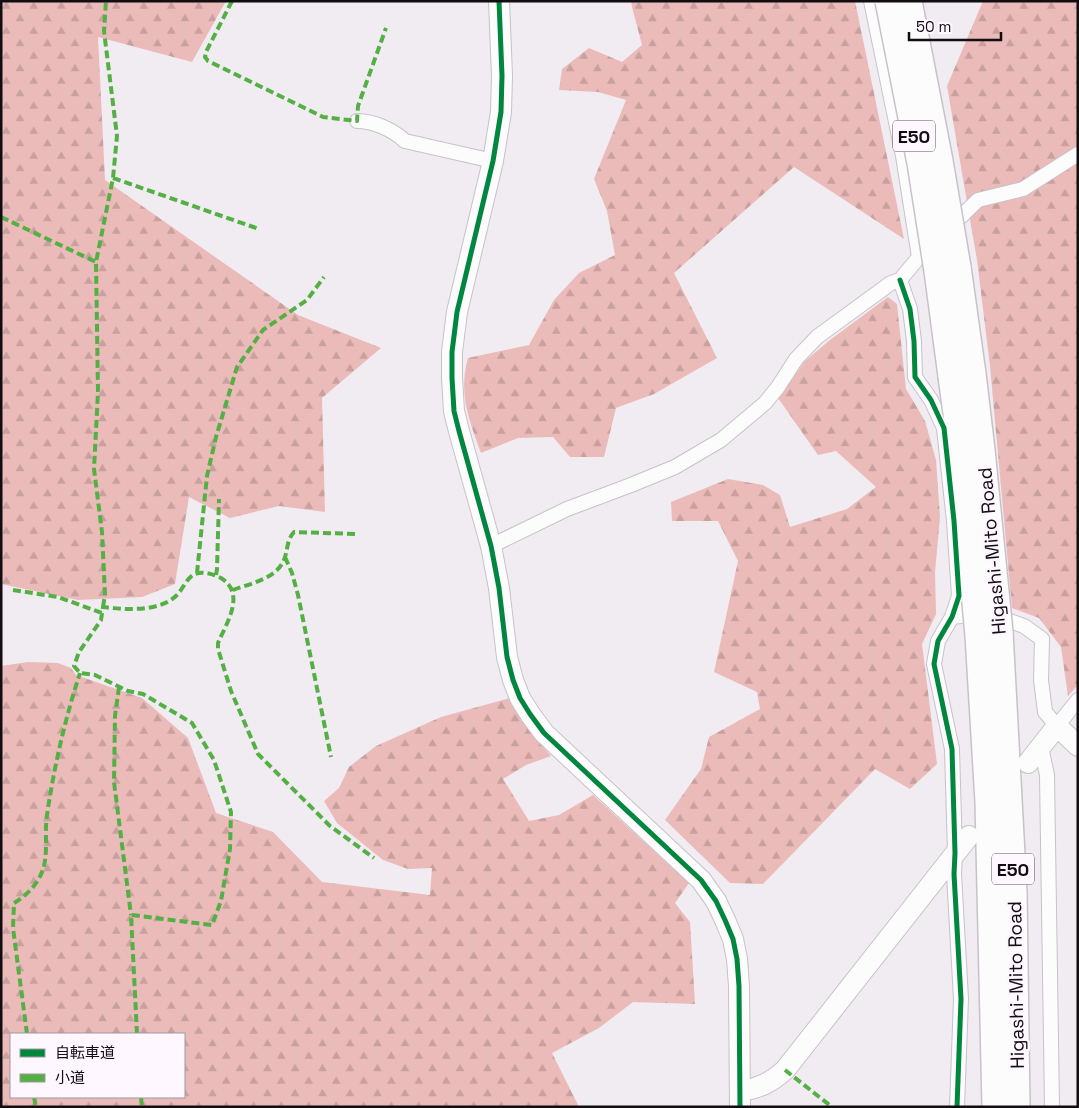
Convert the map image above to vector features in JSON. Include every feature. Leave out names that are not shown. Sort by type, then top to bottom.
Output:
[{"type":"highway","name":"Higashi-Mito Road","points":[[888,1],[938,265],[962,375],[982,450],[989,634],[988,802],[995,1107]]},
{"type":"highway","name":"Higashi-Mito Road","points":[[909,1],[938,152],[938,265]]},
{"type":"highway","name":"Higashi-Mito Road","points":[[989,634],[1014,892],[1017,1107]]},
{"type":"street","points":[[498,1],[502,76],[501,112],[493,161],[458,312],[452,352],[452,378],[454,411],[491,546],[499,588],[508,657],[520,698],[544,733],[701,880],[716,901],[726,920],[733,939],[737,959],[740,1099]]},
{"type":"street","points":[[871,1],[903,156],[938,265]]},
{"type":"street","points":[[357,121],[365,121],[395,132],[405,141],[493,161]]},
{"type":"street","points":[[491,546],[567,509],[631,486],[675,467],[721,440],[765,403],[796,359],[817,337],[891,283],[938,265],[978,200],[1023,188],[1078,154]]},
{"type":"street","points":[[900,280],[910,309],[914,341],[915,377],[931,400],[944,428],[954,521],[959,596],[952,617],[938,640],[934,664],[952,749],[956,853],[954,874],[961,1000],[958,1107]]},
{"type":"street","points":[[952,617],[987,613],[1024,626],[1042,639],[1041,680],[1045,712],[1078,746]]},
{"type":"street","points":[[1028,763],[1078,700]]},
{"type":"street","points":[[1041,747],[1047,775],[1052,1107]]},
{"type":"street","points":[[740,1099],[755,1088],[772,1082],[785,1070],[969,836]]},
{"type":"green space","points":[[1,1],[226,1],[192,62],[98,37],[105,180],[298,315],[381,348],[322,398],[325,512],[279,506],[230,518],[189,497],[175,584],[142,597],[78,600],[1,584]]},
{"type":"green space","points":[[631,1],[855,1],[904,239],[794,167],[674,273],[717,358],[654,394],[616,408],[604,457],[570,457],[553,437],[518,438],[481,453],[466,406],[464,383],[468,358],[529,345],[554,300],[579,273],[615,255],[607,211],[594,179],[626,100],[598,92],[559,90],[562,69],[589,48],[622,62],[642,45]]},
{"type":"green space","points":[[983,1],[1078,1],[1078,685],[1068,696],[1061,647],[1039,618],[1012,608],[990,366],[977,260],[947,86]]},
{"type":"green space","points":[[888,297],[897,304],[906,389],[925,421],[936,460],[940,517],[935,572],[936,614],[922,644],[937,764],[910,789],[875,769],[763,884],[730,883],[665,820],[701,769],[709,737],[760,709],[757,692],[714,672],[738,561],[718,521],[672,521],[671,502],[728,479],[763,485],[780,495],[790,527],[847,509],[876,487],[836,451],[818,455],[778,398],[805,361]]},
{"type":"green space","points":[[28,662],[58,663],[71,668],[76,675],[142,698],[188,738],[216,813],[273,832],[322,882],[430,895],[432,868],[408,869],[383,860],[337,823],[324,801],[339,788],[349,767],[376,746],[441,717],[510,698],[530,731],[551,756],[526,765],[503,779],[529,821],[559,815],[593,795],[689,883],[675,903],[690,922],[695,1004],[633,1002],[599,1028],[552,1053],[579,1107],[1,1107],[1,666]]},
{"type":"marked path","points":[[103,607],[105,595],[102,532],[94,469],[98,392],[96,262],[113,178],[117,136],[104,31],[106,1]]},
{"type":"marked path","points":[[232,1],[206,52],[205,57],[208,61],[323,117],[357,121],[358,106],[386,28]]},
{"type":"marked path","points":[[113,178],[259,229]]},
{"type":"marked path","points":[[1,217],[96,262]]},
{"type":"marked path","points":[[197,573],[207,476],[216,437],[237,367],[263,330],[307,300],[324,277]]},
{"type":"marked path","points":[[216,575],[219,499]]},
{"type":"marked path","points":[[233,590],[264,579],[277,570],[282,564],[289,541],[294,532],[359,534]]},
{"type":"marked path","points":[[285,557],[298,595],[331,757]]},
{"type":"marked path","points":[[137,1033],[131,915],[212,925],[221,901],[230,849],[231,812],[214,760],[192,723],[143,694],[128,691],[95,675],[80,673],[74,666],[79,652],[101,620],[103,607],[122,609],[152,607],[170,601],[190,578],[198,573],[215,575],[221,578],[232,592],[233,600],[232,609],[218,643],[218,649],[231,691],[258,754],[330,826],[374,858]]},
{"type":"marked path","points":[[13,590],[58,597],[102,613]]},
{"type":"marked path","points":[[27,1033],[13,928],[14,903],[27,894],[34,886],[40,877],[44,865],[46,822],[53,779],[65,725],[80,673]]},
{"type":"marked path","points":[[119,687],[115,716],[114,782],[131,915]]},
{"type":"marked path","points":[[785,1070],[832,1107]]},
{"type":"marked path","points":[[34,1098],[36,1107]]},
{"type":"marked path","points":[[141,1098],[142,1107]]},
{"type":"cycle path","points":[[499,1],[502,76],[501,112],[493,161],[457,312],[452,352],[452,378],[454,411],[491,546],[499,588],[507,657],[520,698],[544,733],[701,880],[716,901],[733,939],[737,959],[740,1107]]},
{"type":"cycle path","points":[[900,280],[910,309],[914,341],[915,377],[931,400],[944,428],[954,521],[959,596],[952,617],[938,641],[934,664],[952,749],[954,874],[961,999],[957,1107]]}]
